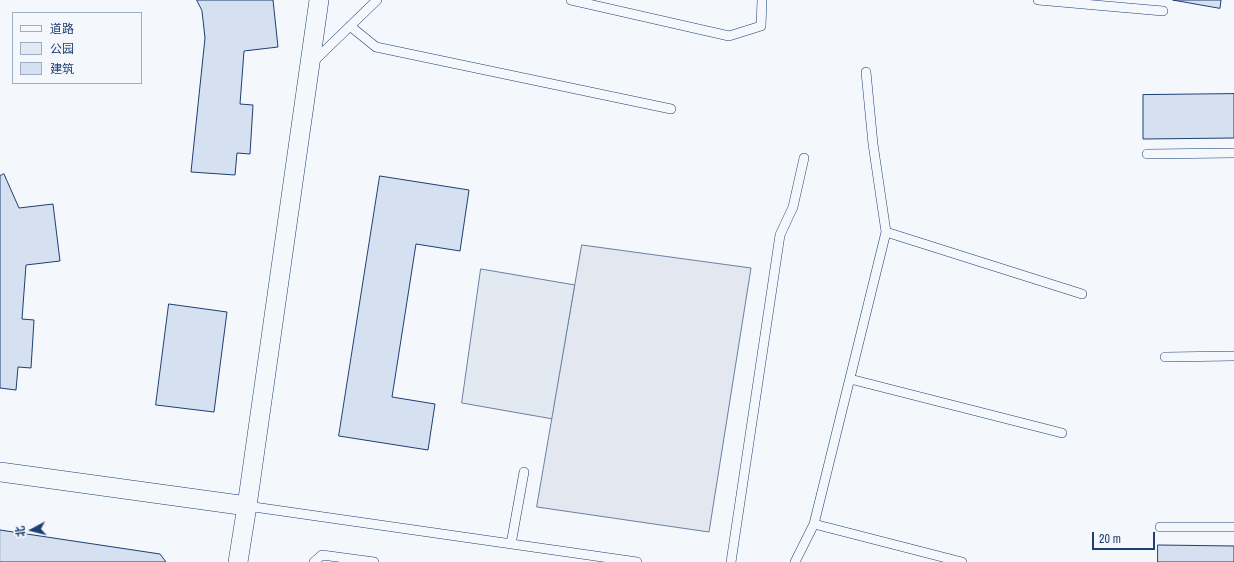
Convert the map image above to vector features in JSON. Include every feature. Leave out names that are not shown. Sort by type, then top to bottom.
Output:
[{"type":"street","points":[[238,562],[319,0]]},
{"type":"street","points":[[0,472],[247,506]]},
{"type":"lane","points":[[309,66],[377,0]]},
{"type":"lane","points":[[571,0],[729,36],[761,26],[762,0]]},
{"type":"lane","points":[[1038,0],[1097,3],[1163,11]]},
{"type":"lane","points":[[350,26],[376,47],[671,109]]},
{"type":"lane","points":[[795,562],[814,524],[886,232],[873,144],[866,72]]},
{"type":"lane","points":[[1147,154],[1234,153]]},
{"type":"lane","points":[[731,562],[780,235],[793,207],[804,158]]},
{"type":"lane","points":[[886,232],[1082,294]]},
{"type":"lane","points":[[1165,357],[1234,356]]},
{"type":"lane","points":[[850,379],[1062,434]]},
{"type":"lane","points":[[511,544],[524,472]]},
{"type":"lane","points":[[247,506],[636,562]]},
{"type":"lane","points":[[814,524],[962,562]]},
{"type":"lane","points":[[1160,527],[1234,527]]},
{"type":"lane","points":[[314,562],[322,555],[374,562]]},
{"type":"green space","points":[[481,269],[575,285],[553,419],[462,403]]},
{"type":"shaded area","points":[[582,245],[751,268],[709,532],[537,507]]},
{"type":"building","points":[[197,0],[273,0],[278,47],[244,51],[240,104],[253,105],[250,154],[237,153],[235,175],[191,172],[205,38],[202,11]]},
{"type":"building","points":[[1173,0],[1221,0],[1220,8]]},
{"type":"building","points":[[1234,94],[1234,138],[1143,139],[1143,95]]},
{"type":"building","points":[[4,174],[19,208],[53,204],[60,261],[26,265],[22,319],[34,320],[31,368],[18,367],[16,390],[0,388],[0,176]]},
{"type":"building","points":[[380,176],[469,190],[460,251],[416,244],[392,397],[435,404],[428,450],[339,436]]},
{"type":"building","points":[[169,304],[227,312],[214,412],[156,405]]},
{"type":"building","points":[[0,530],[160,554],[166,562],[0,562]]},
{"type":"building","points":[[1158,545],[1234,546],[1234,562],[1158,562]]}]
